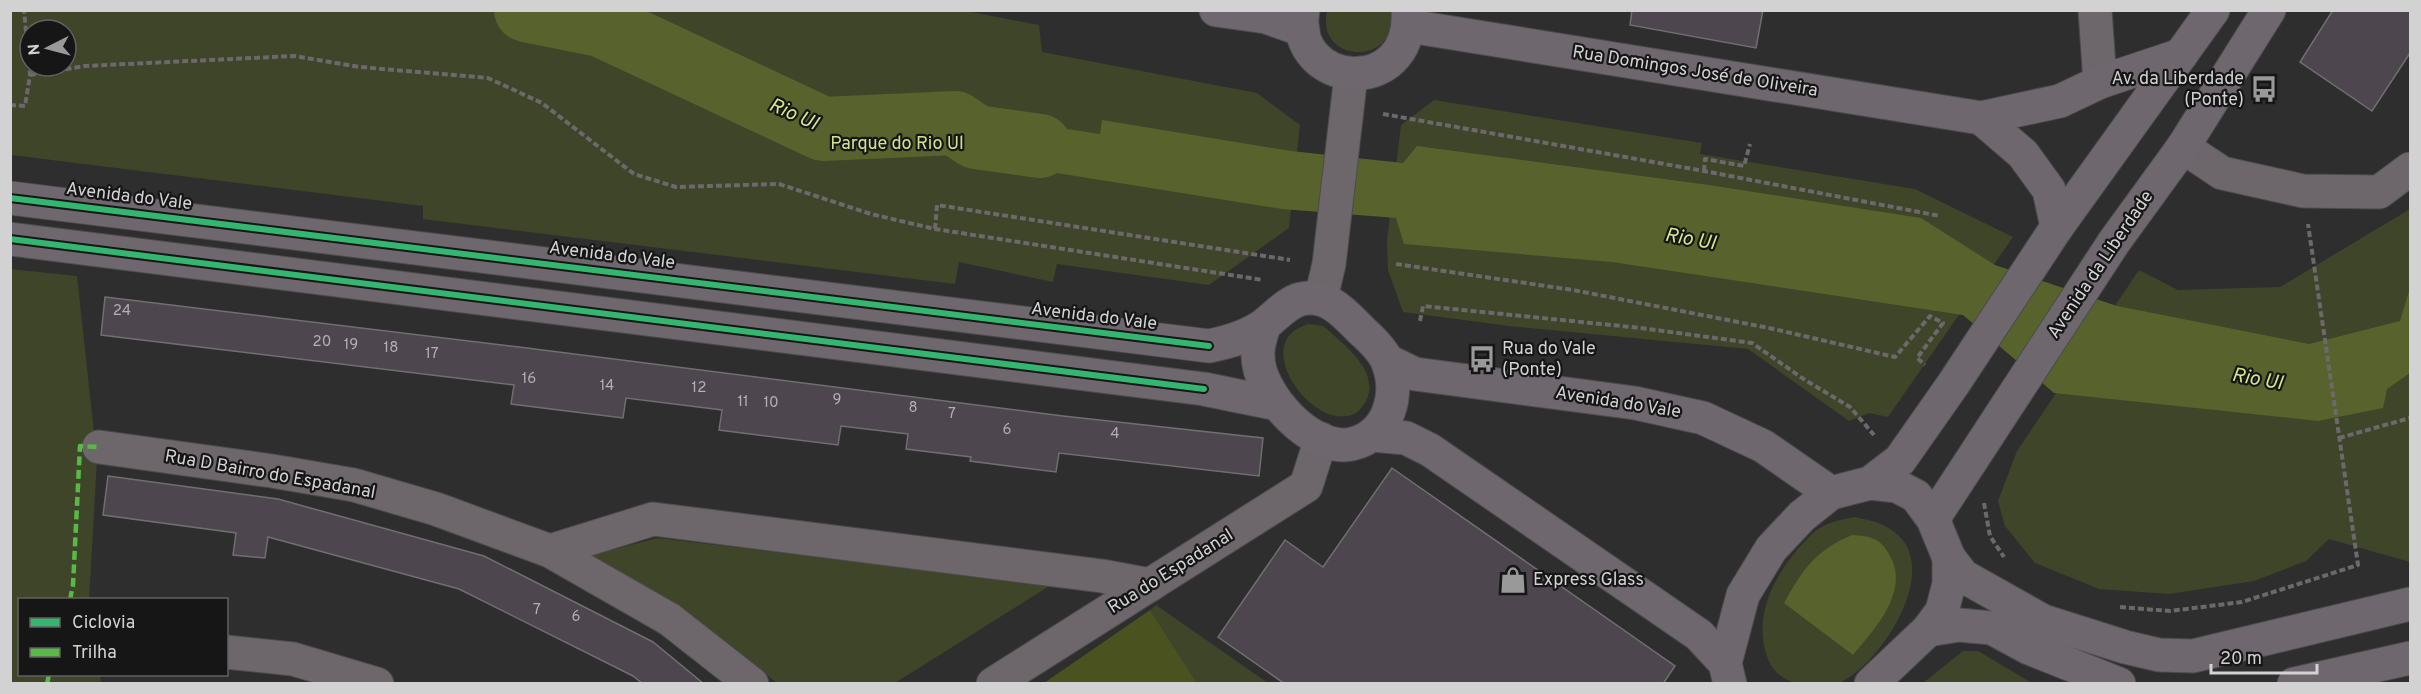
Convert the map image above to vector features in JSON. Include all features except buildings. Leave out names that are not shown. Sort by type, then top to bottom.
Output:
[{"type":"main road","points":[[1216,10],[1303,20],[1309,47],[1319,61],[1334,70],[1351,75]]},
{"type":"main road","points":[[1870,483],[1899,460],[1942,376],[2057,227],[2213,10]]},
{"type":"main road","name":"Avenida da Liberdade","points":[[1933,519],[2114,243],[2183,147],[2269,10]]},
{"type":"main road","name":"Rua Domingos José de Oliveira","points":[[1351,75],[1368,73],[1383,67],[1396,56],[1404,42],[1408,18],[1981,118],[2060,101],[2100,82],[2181,55]]},
{"type":"main road","points":[[1981,118],[2023,154],[2049,190],[2057,227]]},
{"type":"main road","name":"Avenida do Vale","points":[[10,198],[1209,346],[1237,340],[1300,299],[1321,298],[1339,309],[1366,335],[1388,361],[1415,374],[1635,403],[1703,418],[1763,446],[1831,494]]},
{"type":"main road","points":[[10,239],[1204,389],[1278,404]]},
{"type":"main road","points":[[1264,324],[1257,356],[1264,380],[1278,404],[1306,432],[1334,445],[1352,444],[1372,435],[1406,438],[1430,450],[1699,635],[1727,673]]},
{"type":"main road","name":"Avenida do Vale","points":[[1372,435],[1389,415],[1394,389],[1388,361]]},
{"type":"main road","points":[[1727,673],[1743,595],[1771,549],[1802,516],[1831,494],[1870,483],[1898,486],[1916,496],[1933,519],[1949,558],[1963,576],[2043,621],[2125,647],[2159,655],[2193,656],[2410,604]]},
{"type":"main road","points":[[1871,684],[1928,630],[1942,611],[1949,584],[1949,558]]},
{"type":"main road","points":[[1928,630],[1959,625],[1992,628],[2029,648],[2119,684]]},
{"type":"main road","points":[[2294,684],[2410,658]]},
{"type":"street","points":[[2095,10],[2100,82]]},
{"type":"street","points":[[1321,298],[1329,264],[1343,128],[1351,75]]},
{"type":"street","points":[[2183,147],[2222,173],[2303,191],[2379,192],[2410,169]]},
{"type":"street","name":"Rua do Espadanal","points":[[993,684],[1306,486],[1321,439]]},
{"type":"street","name":"Rua D Bairro do Espadanal","points":[[99,447],[354,485],[436,509],[550,551],[669,619],[752,684]]},
{"type":"street","points":[[550,551],[653,519],[1102,576],[1150,585]]},
{"type":"street","points":[[228,652],[293,659],[377,684]]},
{"type":"path","points":[[78,67],[294,56],[360,67],[488,78],[542,103],[634,174],[676,187],[779,184],[871,214],[935,229],[1270,281]]},
{"type":"path","points":[[10,105],[26,106],[30,78]]},
{"type":"path","points":[[1383,114],[1940,216]]},
{"type":"path","points":[[1704,171],[1705,159],[1744,166],[1750,144]]},
{"type":"path","points":[[2118,607],[2170,611],[2242,602],[2358,566],[2303,191]]},
{"type":"path","points":[[935,229],[937,205],[1290,260]]},
{"type":"path","points":[[1396,264],[1573,290],[1769,328],[1895,357],[1930,316],[1943,323],[1917,358],[1942,376]]},
{"type":"path","points":[[1420,321],[1423,306],[1641,328],[1752,343],[1805,380],[1850,407],[1874,435]]},
{"type":"path","points":[[2339,438],[2410,418]]},
{"type":"path","points":[[1984,498],[1990,536],[2004,559]]},
{"type":"green space","name":"Parque do Rio Ul","points":[[11,10],[966,11],[1039,25],[1042,52],[1257,93],[1300,125],[1289,228],[1209,285],[1057,264],[1053,282],[959,262],[955,284],[423,219],[423,206],[11,155]]},
{"type":"green space","points":[[1390,10],[1390,28],[1384,42],[1372,49],[1358,52],[1345,50],[1333,42],[1327,29],[1327,11]]},
{"type":"green space","points":[[1434,100],[1702,143],[1700,154],[1915,189],[2013,237],[1888,417],[1869,413],[1849,421],[1748,349],[1509,326],[1403,312],[1388,270],[1387,241],[1401,125]]},
{"type":"green space","points":[[2410,209],[2410,562],[2329,539],[2306,561],[2254,581],[2169,594],[2099,589],[2035,563],[2005,526],[1998,501],[2017,451],[2139,270],[2178,290],[2280,287]]},
{"type":"green space","points":[[10,269],[77,276],[97,460],[89,598],[18,598],[18,676],[100,676],[101,683],[11,683]]},
{"type":"green space","points":[[1309,324],[1323,326],[1327,329],[1362,365],[1369,381],[1369,390],[1367,399],[1356,413],[1340,416],[1323,411],[1307,399],[1294,384],[1285,366],[1284,348],[1291,334]]},
{"type":"green space","points":[[1854,517],[1883,525],[1899,536],[1909,552],[1912,572],[1909,593],[1888,636],[1858,671],[1843,681],[1833,684],[1803,684],[1788,681],[1773,668],[1763,642],[1765,608],[1771,591],[1789,561],[1816,530]]},
{"type":"green space","points":[[658,538],[1051,585],[895,683],[777,683],[682,609],[588,556]]},
{"type":"green space","points":[[1156,605],[1268,683],[1197,683],[1150,610]]},
{"type":"green space","points":[[1963,651],[1978,651],[2032,683],[1923,683]]},
{"type":"shaded area","points":[[1150,610],[1197,683],[1044,683]]},
{"type":"water","points":[[957,112],[1100,134],[1102,120],[1291,151],[1403,163],[1417,146],[1709,185],[1921,218],[1995,265],[2117,306],[2309,344],[2400,321],[2410,288],[2410,373],[2387,389],[2383,408],[2318,421],[2054,393],[1963,315],[1612,262],[1404,244],[1396,218],[1282,209],[950,156]]},
{"type":"water","points":[[1852,535],[1870,537],[1883,545],[1895,569],[1896,583],[1893,596],[1880,621],[1853,655],[1784,603],[1811,562],[1828,548]]},
{"type":"waterway","name":"Rio Ul","points":[[526,10],[601,25],[823,129],[955,123],[976,137],[1040,146]]},
{"type":"marked path","points":[[70,598],[80,446],[99,447]]},
{"type":"marked path","points":[[47,684],[49,676]]},
{"type":"cycle path","points":[[10,198],[1209,346]]},
{"type":"cycle path","points":[[10,239],[1204,389]]},
{"type":"place","name":"Av. da Liberdade (Ponte)","points":[[2264,89]]},
{"type":"place","name":"Rua do Vale (Ponte)","points":[[1482,359]]},
{"type":"place","name":"Express Glass","points":[[1513,580]]}]
